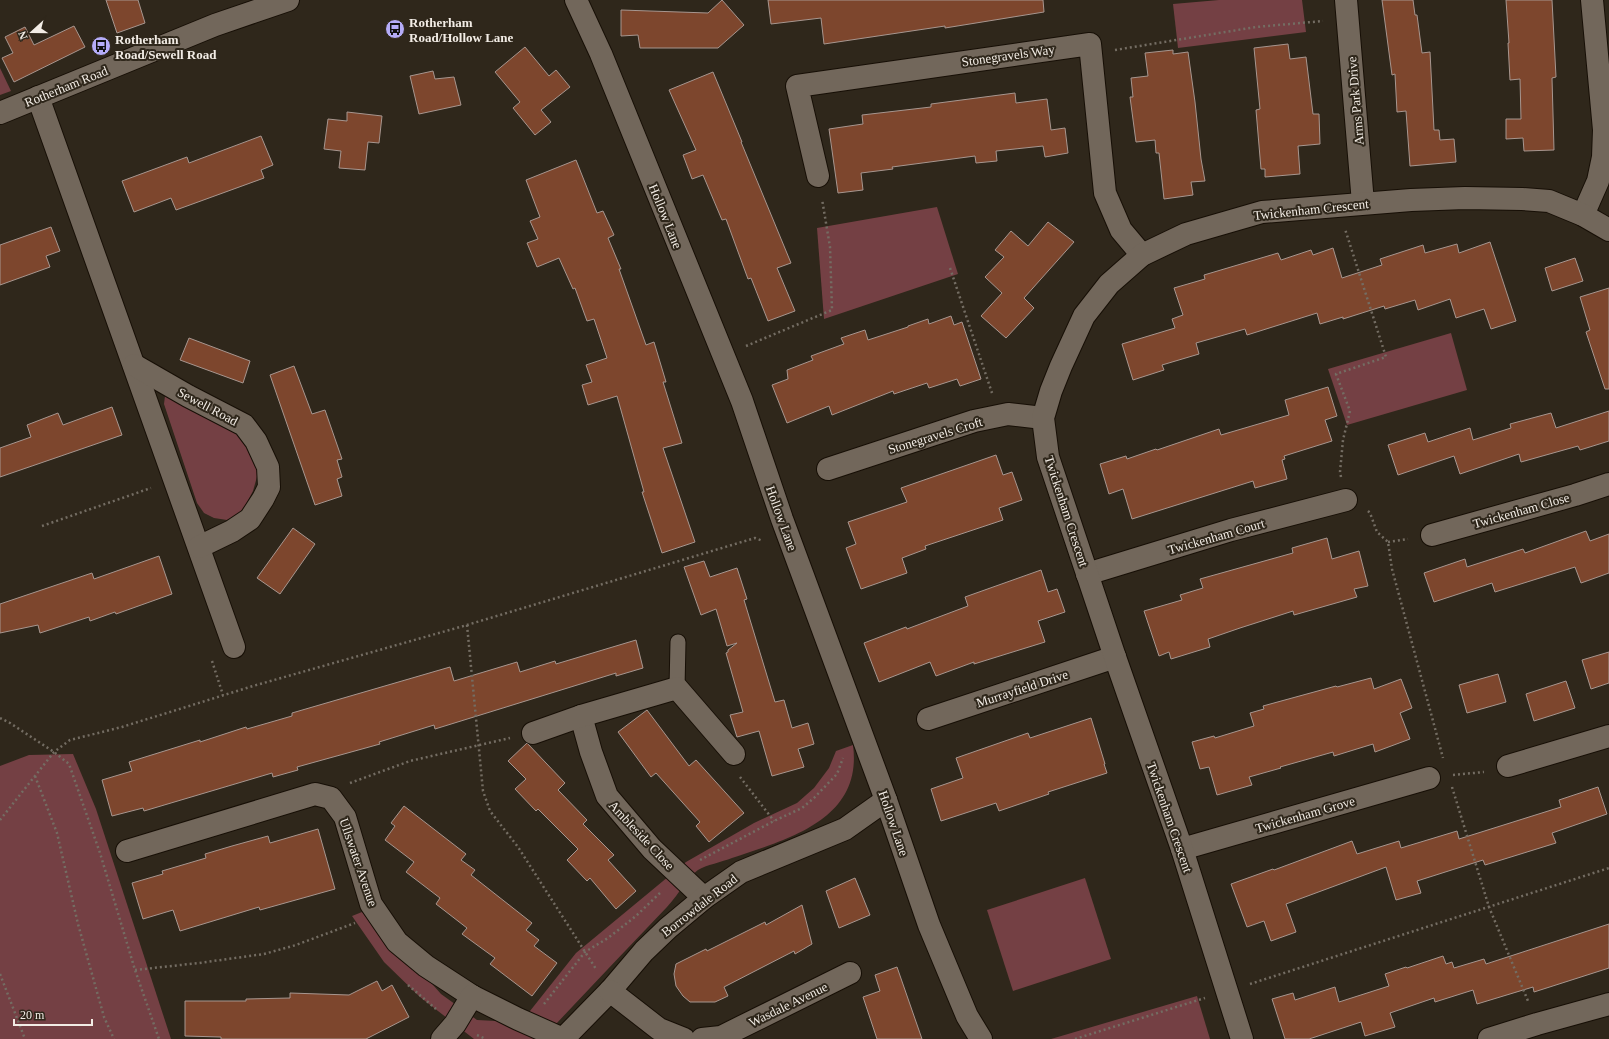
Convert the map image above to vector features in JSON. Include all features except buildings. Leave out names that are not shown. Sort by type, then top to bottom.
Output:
[{"type":"street","name":"Rotherham Road","points":[[0,113],[215,25],[288,0]]},
{"type":"street","name":"Hollow Lane","points":[[576,0],[601,54],[742,401],[795,552],[886,800],[929,925],[967,1016],[981,1039]]},
{"type":"street","points":[[1583,215],[1598,181],[1603,157],[1604,130],[1592,0]]},
{"type":"street","name":"Arms Park Drive","points":[[1347,9],[1363,203]]},
{"type":"street","name":"Stonegravels Way","points":[[818,176],[797,86],[1090,44],[1091,54]]},
{"type":"street","points":[[1091,54],[1105,192],[1121,230],[1142,255]]},
{"type":"street","points":[[38,97],[234,647]]},
{"type":"street","name":"Twickenham Crescent","points":[[1242,1039],[1182,849],[1115,657],[1048,457],[1043,418],[1051,391],[1084,316],[1110,284],[1142,255],[1186,234],[1262,212],[1363,203],[1465,198],[1522,199],[1549,201],[1583,215],[1609,230]]},
{"type":"street","name":"Sewell Road","points":[[134,365],[188,396],[244,425],[256,441],[268,467],[269,487],[250,519],[232,531],[199,548]]},
{"type":"street","name":"Stonegravels Croft","points":[[828,469],[974,421],[1008,414],[1043,418]]},
{"type":"street","name":"Twickenham Close","points":[[1432,535],[1609,484]]},
{"type":"street","name":"Twickenham Court","points":[[1087,574],[1231,530],[1346,500]]},
{"type":"street","name":"Murrayfield Drive","points":[[928,719],[1115,657]]},
{"type":"street","points":[[534,733],[581,716],[678,688],[734,754]]},
{"type":"street","name":"Ambleside Close","points":[[581,716],[591,752],[607,796],[652,849],[704,898]]},
{"type":"street","points":[[1508,766],[1609,736]]},
{"type":"street","name":"Twickenham Grove","points":[[1182,849],[1429,778]]},
{"type":"street","points":[[127,851],[315,794],[330,798]]},
{"type":"street","name":"Ullswater Avenue","points":[[330,798],[345,817],[371,904],[397,942],[426,966],[472,996],[563,1039]]},
{"type":"street","name":"Borrowdale Road","points":[[563,1039],[610,991],[644,951],[668,928],[704,898],[741,872],[845,829],[886,800]]},
{"type":"street","name":"Wasdale Avenue","points":[[702,1039],[721,1037],[850,973]]},
{"type":"street","points":[[610,991],[659,1029],[684,1039]]},
{"type":"street","points":[[442,1039],[455,1024],[472,996]]},
{"type":"street","points":[[1489,1039],[1609,1004]]},
{"type":"lane","points":[[678,642],[678,688]]},
{"type":"path","points":[[1091,54],[1256,28],[1347,9]]},
{"type":"path","points":[[723,356],[832,310],[830,247],[818,176]]},
{"type":"path","points":[[1337,205],[1386,357],[1336,374],[1350,411],[1343,440],[1340,472],[1346,500]]},
{"type":"path","points":[[950,268],[1000,416]]},
{"type":"path","points":[[42,526],[175,479]]},
{"type":"path","points":[[0,820],[54,752],[70,740],[122,727],[253,686],[466,625],[755,538],[795,552]]},
{"type":"path","points":[[466,625],[482,791],[490,811],[518,847],[610,991]]},
{"type":"path","points":[[0,718],[54,752],[69,764],[100,853],[135,970],[159,1039]]},
{"type":"path","points":[[330,798],[349,783],[410,761],[534,733]]},
{"type":"path","points":[[734,754],[736,772],[774,821]]},
{"type":"path","points":[[1429,778],[1484,772],[1508,766]]},
{"type":"path","points":[[35,776],[57,833],[78,924],[104,1017],[114,1039]]},
{"type":"path","points":[[1075,1039],[1609,868]]},
{"type":"path","points":[[135,970],[264,954],[296,945],[378,914]]},
{"type":"path","points":[[0,974],[25,1039]]},
{"type":"shaded area","points":[[1219,0],[1302,0],[1306,32],[1178,48],[1173,4]]},
{"type":"shaded area","points":[[0,68],[11,91],[0,95]]},
{"type":"shaded area","points":[[937,207],[958,274],[824,319],[817,228]]},
{"type":"shaded area","points":[[1451,333],[1467,390],[1347,425],[1328,369]]},
{"type":"shaded area","points":[[170,394],[239,434],[253,454],[258,473],[253,491],[245,506],[237,516],[227,520],[214,518],[204,513],[197,503],[164,404],[165,396]]},
{"type":"shaded area","points":[[853,745],[853,771],[846,792],[834,809],[798,834],[698,870],[667,907],[542,1039],[474,1039],[420,997],[384,962],[352,916],[362,912],[392,951],[426,977],[441,994],[477,1020],[496,1021],[530,1011],[576,953],[686,862],[754,823],[797,803],[814,788],[829,768],[836,751]]},
{"type":"shaded area","points":[[73,754],[96,809],[171,1039],[0,1039],[0,766],[29,755]]},
{"type":"shaded area","points":[[1085,878],[1111,959],[1013,991],[987,910]]},
{"type":"shaded area","points":[[1197,996],[1210,1039],[1051,1039]]},
{"type":"place","name":"Rotherham Road/Hollow Lane","points":[[395,29]]},
{"type":"place","name":"Rotherham Road/Sewell Road","points":[[101,46]]}]
